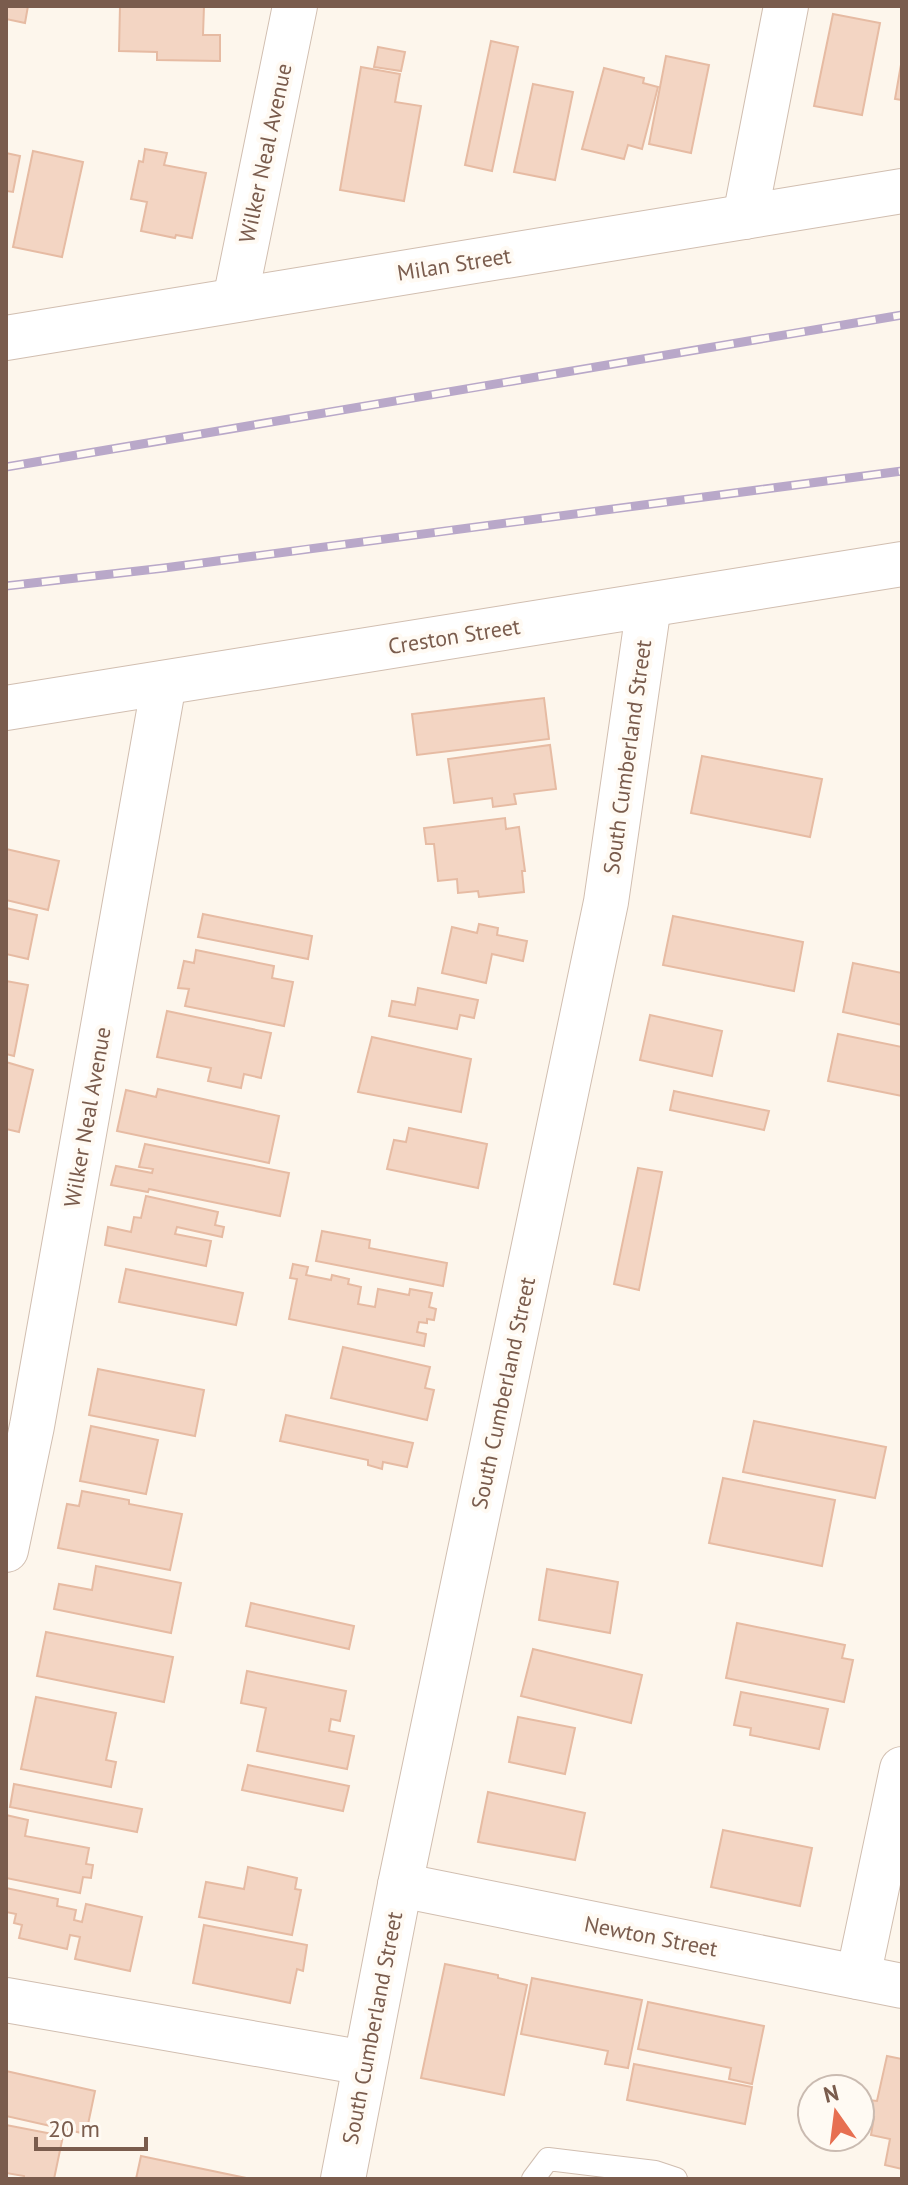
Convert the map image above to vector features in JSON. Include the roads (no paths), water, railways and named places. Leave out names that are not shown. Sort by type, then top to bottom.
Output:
[{"type":"street","name":"Wilker Neal Avenue","points":[[235,300],[295,6]]},
{"type":"street","points":[[745,217],[786,6]]},
{"type":"street","name":"Milan Street","points":[[6,338],[902,191]]},
{"type":"street","name":"Creston Street","points":[[6,708],[902,564]]},
{"type":"street","name":"South Cumberland Street","points":[[343,2179],[400,1885],[606,902],[649,605]]},
{"type":"street","name":"Wilker Neal Avenue","points":[[6,1550],[32,1426],[164,683]]},
{"type":"street","points":[[858,1977],[902,1769]]},
{"type":"street","name":"Newton Street","points":[[400,1885],[902,1986]]},
{"type":"street","points":[[6,2000],[365,2063]]},
{"type":"lane","points":[[533,2179],[548,2159],[655,2172],[676,2179]]},
{"type":"railway","points":[[6,467],[902,315]]},
{"type":"railway","points":[[6,586],[902,471]]}]
